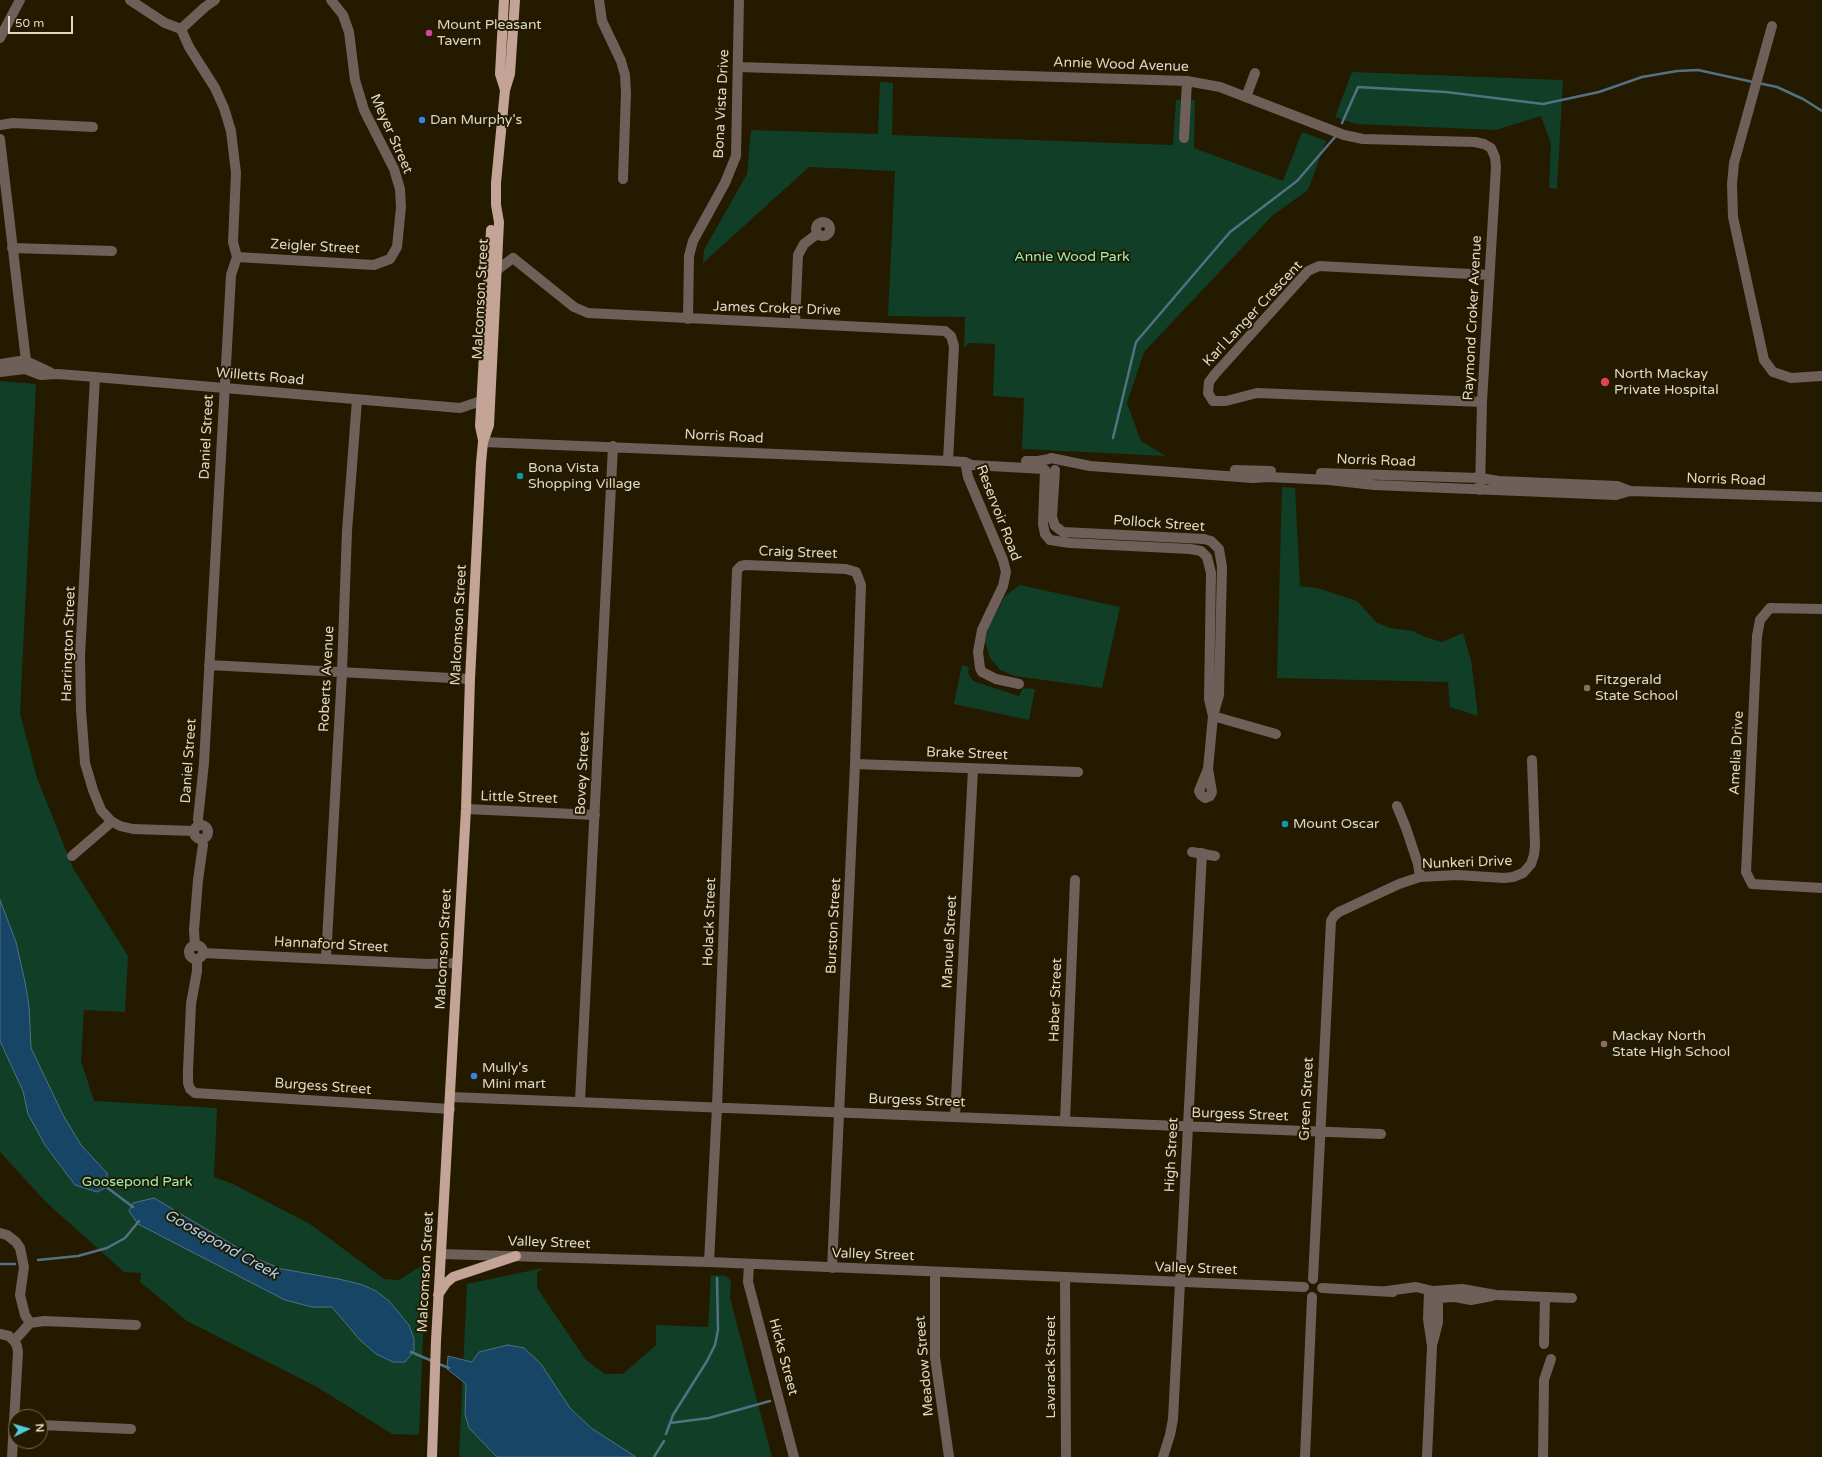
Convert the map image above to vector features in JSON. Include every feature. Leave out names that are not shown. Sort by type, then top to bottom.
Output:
[{"type":"main road","name":"Malcomson Street","points":[[504,0],[500,74],[505,90]]},
{"type":"main road","name":"Malcomson Street","points":[[483,442],[489,424],[497,270],[499,222],[496,205],[496,183],[505,90],[510,74],[515,0]]},
{"type":"main road","name":"Malcomson Street","points":[[432,1457],[433,1387],[466,809],[470,679],[483,442],[480,426],[481,401],[492,223],[496,205]]},
{"type":"main road","points":[[438,1294],[446,1283],[453,1277],[516,1256]]},
{"type":"street","points":[[0,38],[20,0]]},
{"type":"street","points":[[130,0],[165,23],[181,29],[189,47],[215,88],[224,108],[231,131],[236,173],[233,242],[238,257]]},
{"type":"street","points":[[181,29],[215,0]]},
{"type":"street","points":[[599,0],[602,21],[621,62],[625,75],[626,93],[623,179]]},
{"type":"street","name":"Bona Vista Drive","points":[[688,319],[689,256],[693,241],[725,183],[736,156],[739,0]]},
{"type":"street","name":"Meyer Street","points":[[334,1],[343,15],[349,32],[355,80],[364,110],[394,169],[400,189],[401,207],[399,236],[397,247],[390,259]]},
{"type":"street","points":[[1772,26],[1734,163],[1732,184],[1733,217],[1764,360],[1773,372],[1791,378],[1822,376]]},
{"type":"street","name":"Annie Wood Avenue","points":[[738,66],[1187,80],[1220,87],[1344,135],[1363,139],[1475,142],[1484,144],[1490,148]]},
{"type":"street","points":[[1246,97],[1255,73]]},
{"type":"street","points":[[1184,138],[1187,80]]},
{"type":"street","points":[[0,125],[13,123],[94,127]]},
{"type":"street","points":[[0,139],[25,365]]},
{"type":"street","name":"Raymond Croker Avenue","points":[[1480,490],[1482,402],[1496,167],[1495,157],[1490,148]]},
{"type":"street","points":[[795,323],[798,255],[804,244],[817,234]]},
{"type":"street","points":[[12,248],[112,251]]},
{"type":"street","name":"Zeigler Street","points":[[238,257],[374,264],[390,259]]},
{"type":"street","name":"Daniel Street","points":[[196,828],[204,763],[231,275],[238,257]]},
{"type":"street","name":"James Croker Drive","points":[[497,270],[513,258],[574,307],[588,313],[940,330],[948,332],[953,339],[954,346],[948,461]]},
{"type":"street","name":"Karl Langer Crescent","points":[[1482,402],[1257,393],[1226,401],[1213,401],[1208,393],[1209,382],[1215,374],[1308,271],[1319,266],[1490,274]]},
{"type":"street","points":[[0,364],[25,365]]},
{"type":"street","points":[[0,372],[25,365]]},
{"type":"street","name":"Willetts Road","points":[[25,365],[58,374],[357,400],[460,408],[481,401]]},
{"type":"street","name":"Harrington Street","points":[[95,377],[80,656],[81,710],[85,763],[101,810],[111,821]]},
{"type":"street","name":"Roberts Avenue","points":[[326,959],[342,672],[348,531],[357,400]]},
{"type":"street","name":"Norris Road","points":[[483,442],[613,446],[948,461],[965,462],[972,465],[1050,470],[1090,466]]},
{"type":"street","name":"Bovey Street","points":[[580,1101],[613,446]]},
{"type":"street","points":[[1049,492],[1053,520],[1056,527],[1061,530],[1055,541],[1047,538],[1042,522],[1049,492],[1050,470],[1044,462],[1050,458]]},
{"type":"street","name":"Norris Road","points":[[965,462],[972,459],[1036,461],[1050,458],[1090,466],[1253,478],[1266,477],[1386,481],[1480,478],[1499,481],[1617,486],[1630,492]]},
{"type":"street","name":"Reservoir Road","points":[[965,462],[968,477],[1006,570],[1003,586],[982,630],[979,649],[979,666],[981,671],[990,676],[1019,684]]},
{"type":"street","name":"Norris Road","points":[[1386,481],[1480,490],[1616,495],[1630,492],[1822,497]]},
{"type":"street","name":"Pollock Street","points":[[1061,530],[1081,539],[1122,546],[1191,538],[1211,541],[1219,549],[1222,559]]},
{"type":"street","points":[[1122,535],[1122,546]]},
{"type":"street","name":"Pollock Street","points":[[1055,541],[1122,535],[1164,542],[1203,552],[1210,561]]},
{"type":"street","points":[[1191,538],[1191,549]]},
{"type":"street","points":[[1208,769],[1213,716],[1209,702],[1216,618],[1221,590],[1222,559],[1210,561],[1211,590],[1216,618]]},
{"type":"street","name":"Craig Street","points":[[736,582],[738,570],[741,566],[746,565],[846,569],[856,572],[861,585]]},
{"type":"street","name":"Holack Street","points":[[709,1262],[717,1107],[736,582]]},
{"type":"street","name":"Burston Street","points":[[832,1268],[855,764],[861,585]]},
{"type":"street","points":[[1211,590],[1221,590]]},
{"type":"street","name":"Amelia Drive","points":[[1822,609],[1770,608],[1760,620],[1757,636],[1746,872],[1752,884],[1762,886],[1822,888]]},
{"type":"street","points":[[209,665],[470,679]]},
{"type":"street","points":[[1213,716],[1276,734]]},
{"type":"street","name":"Nunkeri Drive","points":[[1331,921],[1339,912],[1399,884],[1420,877],[1457,875],[1504,878],[1513,877],[1523,873],[1531,864],[1534,855],[1532,760]]},
{"type":"street","name":"Brake Street","points":[[855,764],[1078,772]]},
{"type":"street","name":"Manuel Street","points":[[955,1116],[973,769]]},
{"type":"street","points":[[1397,806],[1411,842],[1418,864],[1420,877]]},
{"type":"street","name":"Little Street","points":[[466,809],[595,815]]},
{"type":"street","points":[[72,856],[111,821],[120,826],[133,828],[196,828],[195,836],[202,839],[203,845],[198,880],[194,930],[198,952]]},
{"type":"street","points":[[1192,852],[1215,856]]},
{"type":"street","name":"High Street","points":[[1162,1457],[1170,1435],[1173,1419],[1202,853]]},
{"type":"street","name":"Haber Street","points":[[1065,1121],[1075,880]]},
{"type":"street","name":"Green Street","points":[[1313,1279],[1319,1132],[1331,921]]},
{"type":"street","name":"Burgess Street","points":[[198,952],[198,971],[191,1004],[188,1070],[188,1083],[190,1089],[195,1093],[450,1109]]},
{"type":"street","name":"Hannaford Street","points":[[198,952],[427,964],[457,963]]},
{"type":"street","name":"Burgess Street","points":[[450,1097],[1381,1134]]},
{"type":"street","points":[[0,1233],[7,1235],[16,1242],[20,1248],[24,1267],[20,1295],[21,1302],[30,1323]]},
{"type":"street","name":"Valley Street","points":[[441,1254],[709,1262],[1304,1287]]},
{"type":"street","name":"Hicks Street","points":[[749,1264],[748,1282],[794,1457]]},
{"type":"street","name":"Meadow Street","points":[[934,1272],[935,1357],[949,1457]]},
{"type":"street","name":"Lavarack Street","points":[[1065,1277],[1066,1457]]},
{"type":"street","points":[[1313,1279],[1320,1283],[1322,1288],[1318,1295],[1312,1297],[1305,1293],[1304,1287],[1306,1282],[1313,1279]]},
{"type":"street","points":[[1322,1288],[1387,1291],[1414,1287],[1434,1294],[1471,1300],[1496,1295],[1572,1298]]},
{"type":"street","points":[[1427,1457],[1432,1346],[1437,1326],[1434,1294]]},
{"type":"street","points":[[1306,1457],[1312,1297]]},
{"type":"street","points":[[1544,1344],[1545,1297]]},
{"type":"street","points":[[14,1341],[30,1323],[57,1322],[136,1325]]},
{"type":"street","points":[[0,1334],[9,1336],[17,1346],[16,1409]]},
{"type":"street","points":[[1543,1457],[1544,1384],[1551,1360]]},
{"type":"street","points":[[48,1425],[131,1429]]},
{"type":"green space","points":[[1352,72],[1563,80],[1557,189],[1549,188],[1551,144],[1541,116],[1496,130],[1356,124],[1335,117]]},
{"type":"green space","name":"Annie Wood Park","points":[[880,82],[893,83],[892,135],[1173,145],[1176,100],[1195,100],[1194,148],[1283,181],[1302,132],[1326,141],[1308,190],[1273,215],[1144,352],[1127,403],[1141,441],[1166,456],[1022,449],[1024,398],[993,396],[995,344],[969,343],[964,348],[965,317],[888,316],[895,171],[809,167],[703,263],[704,250],[747,174],[751,130],[878,134]]},
{"type":"green space","name":"Goosepond Park","points":[[0,381],[36,384],[20,713],[37,778],[73,868],[128,956],[125,1012],[84,1010],[81,1061],[94,1101],[217,1108],[214,1177],[233,1184],[310,1224],[384,1279],[399,1280],[426,1263],[419,1435],[392,1434],[317,1387],[187,1321],[140,1282],[141,1273],[124,1272],[47,1203],[0,1152]]},
{"type":"green space","points":[[1282,487],[1295,488],[1300,586],[1317,588],[1357,601],[1376,622],[1390,628],[1413,631],[1425,637],[1442,642],[1463,633],[1471,660],[1478,716],[1450,707],[1448,682],[1277,678]]},
{"type":"green space","points":[[1020,585],[1120,607],[1102,688],[1015,676],[1000,670],[990,658],[985,642],[989,626],[1005,596]]},
{"type":"green space","points":[[962,665],[969,667],[968,673],[973,681],[1019,696],[1023,688],[1035,689],[1029,720],[954,704]]},
{"type":"green space","points":[[543,1268],[537,1273],[537,1288],[586,1360],[605,1374],[623,1374],[656,1345],[656,1325],[708,1327],[711,1275],[726,1276],[731,1281],[730,1298],[772,1457],[459,1457],[467,1284]]},
{"type":"water","points":[[0,900],[16,942],[25,982],[29,1006],[31,1048],[63,1115],[81,1145],[107,1173],[107,1187],[97,1192],[75,1185],[45,1145],[28,1114],[23,1091],[0,1041]]},
{"type":"water","points":[[154,1198],[255,1258],[282,1269],[339,1279],[363,1285],[376,1291],[389,1301],[409,1325],[414,1339],[414,1351],[405,1362],[393,1362],[376,1354],[360,1340],[332,1307],[312,1307],[285,1300],[138,1224],[129,1211],[133,1203]]},
{"type":"water","points":[[508,1345],[524,1348],[541,1364],[570,1408],[591,1428],[636,1457],[497,1457],[469,1428],[465,1414],[466,1384],[447,1369],[448,1356],[472,1362],[479,1352]]},
{"type":"waterway","points":[[1342,123],[1358,87],[1446,92],[1543,104],[1599,92],[1642,77],[1677,71],[1698,70],[1753,82]]},
{"type":"waterway","points":[[1758,83],[1777,87],[1803,99],[1822,111]]},
{"type":"waterway","points":[[1113,438],[1136,342],[1230,232],[1297,181],[1335,137]]},
{"type":"waterway","name":"Goosepond Creek","points":[[105,1186],[133,1207]]},
{"type":"waterway","points":[[38,1260],[78,1256],[107,1248],[125,1238],[139,1221]]},
{"type":"waterway","points":[[0,1264],[15,1264]]},
{"type":"waterway","points":[[666,1434],[673,1415],[707,1361],[715,1345],[718,1330],[717,1278]]},
{"type":"waterway","name":"Goosepond Creek","points":[[411,1352],[432,1361]]},
{"type":"waterway","name":"Goosepond Creek","points":[[439,1364],[449,1368]]},
{"type":"waterway","points":[[670,1423],[709,1418],[770,1401]]},
{"type":"waterway","points":[[654,1457],[664,1441]]},
{"type":"place","name":"Mount Pleasant Tavern","points":[[429,33]]},
{"type":"place","name":"Dan Murphy's","points":[[422,120]]},
{"type":"place","name":"North Mackay Private Hospital","points":[[1605,382]]},
{"type":"place","name":"Bona Vista Shopping Village","points":[[520,476]]},
{"type":"place","name":"Fitzgerald State School","points":[[1587,688]]},
{"type":"place","name":"Mount Oscar","points":[[1285,824]]},
{"type":"place","name":"Mackay North State High School","points":[[1604,1044]]},
{"type":"place","name":"Mully's Mini mart","points":[[474,1076]]}]
